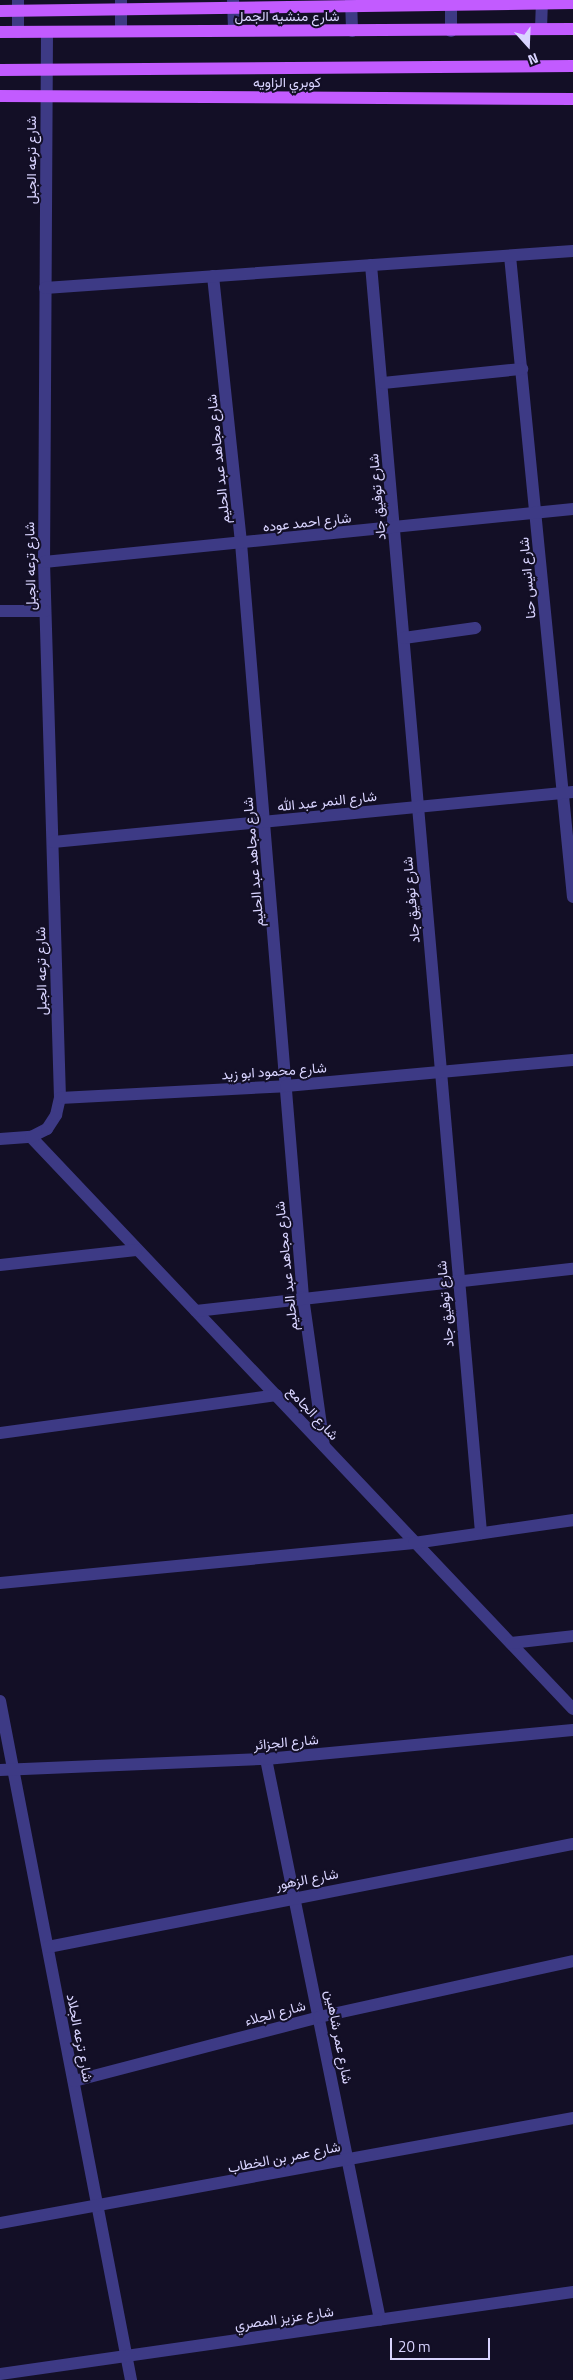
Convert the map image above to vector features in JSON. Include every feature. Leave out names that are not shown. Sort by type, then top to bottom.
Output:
[{"type":"main road","points":[[0,11],[573,3]]},
{"type":"main road","name":"شارع منشيه الجمل","points":[[0,32],[573,29]]},
{"type":"main road","points":[[0,70],[573,66]]},
{"type":"main road","name":"كوبري الزاويه","points":[[0,96],[573,99]]},
{"type":"street","points":[[18,0],[18,32]]},
{"type":"street","points":[[121,0],[121,30]]},
{"type":"street","points":[[234,0],[234,30]]},
{"type":"street","points":[[351,0],[352,31]]},
{"type":"street","points":[[451,0],[451,31]]},
{"type":"street","points":[[542,0],[542,29]]},
{"type":"street","name":"شارع ترعه الجبل","points":[[47,32],[44,562],[54,842],[60,1098]]},
{"type":"street","points":[[45,288],[573,252]]},
{"type":"street","name":"شارع انيس حنا","points":[[510,256],[536,513],[568,793],[573,897]]},
{"type":"street","name":"شارع توفيق جاد","points":[[371,265],[383,384],[481,1533]]},
{"type":"street","name":"شارع مجاهد عبد الحليم","points":[[213,276],[241,543],[303,1297],[324,1446]]},
{"type":"street","points":[[383,384],[522,369]]},
{"type":"street","name":"شارع احمد عوده","points":[[44,562],[573,510]]},
{"type":"street","points":[[0,612],[45,611]]},
{"type":"street","points":[[404,638],[475,628]]},
{"type":"street","name":"شارع النمر عبد الله","points":[[54,842],[568,793]]},
{"type":"street","name":"شارع محمود ابو زيد","points":[[60,1098],[286,1086],[573,1060]]},
{"type":"street","points":[[0,1139],[31,1137],[47,1129],[56,1115],[60,1098]]},
{"type":"street","name":"شارع الجامع","points":[[31,1137],[136,1250],[573,1708]]},
{"type":"street","points":[[0,1266],[136,1250]]},
{"type":"street","points":[[196,1311],[303,1297],[459,1284],[573,1269]]},
{"type":"street","points":[[0,1433],[276,1395]]},
{"type":"street","points":[[0,1583],[414,1542],[573,1520]]},
{"type":"street","points":[[511,1643],[573,1636]]},
{"type":"street","name":"شارع ترعه الجلاد","points":[[0,1701],[131,2380]]},
{"type":"street","name":"شارع الجزائر","points":[[0,1770],[266,1760],[573,1730]]},
{"type":"street","name":"شارع عمر شاهين","points":[[266,1760],[296,1896],[380,2320]]},
{"type":"street","name":"شارع الزهور","points":[[48,1947],[296,1896],[573,1844]]},
{"type":"street","name":"شارع الجلاء","points":[[74,2081],[319,2017],[573,1961]]},
{"type":"street","name":"شارع عمر بن الخطاب","points":[[0,2223],[98,2207],[573,2118]]},
{"type":"street","name":"شارع عزيز المصري","points":[[2,2376],[127,2356],[573,2292]]}]
